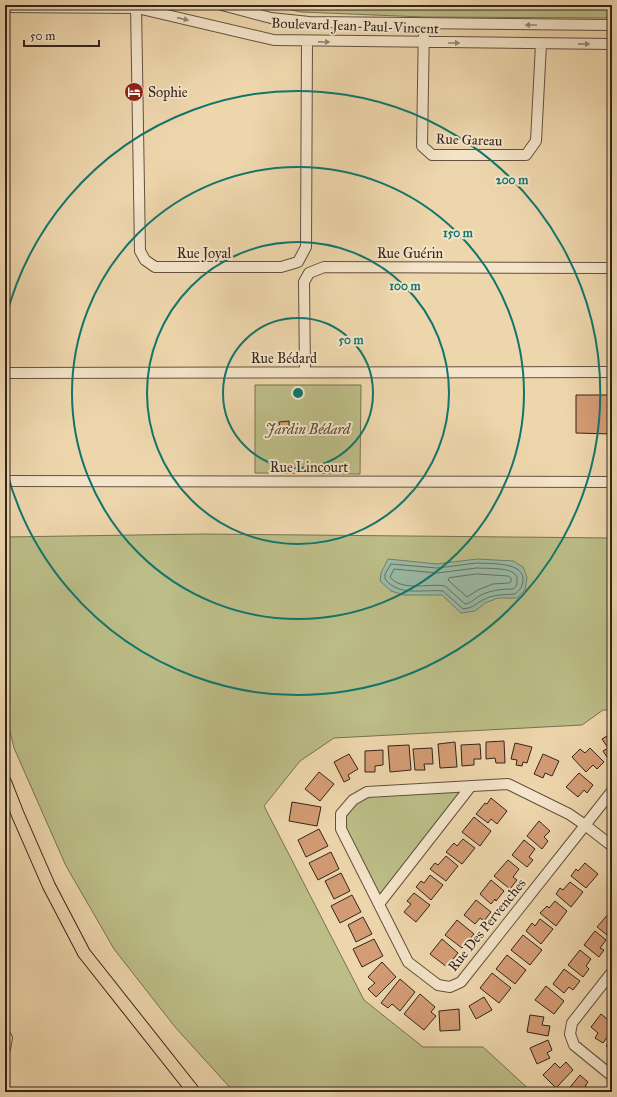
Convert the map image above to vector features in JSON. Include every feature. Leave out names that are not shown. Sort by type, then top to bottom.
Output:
[{"type":"main road","points":[[5,782],[48,886],[84,953],[194,1092]]},
{"type":"street","name":"Boulevard Jean-Paul-Vincent","points":[[222,5],[271,18],[309,22],[612,25]]},
{"type":"street","name":"Boulevard Jean-Paul-Vincent","points":[[5,7],[136,7],[274,40],[424,43],[612,44]]},
{"type":"street","name":"Rue Joyal","points":[[136,7],[140,251],[145,260],[155,266],[281,267],[298,262],[306,247],[305,158],[307,41]]},
{"type":"street","name":"Rue Gareau","points":[[424,24],[422,146],[432,155],[526,155],[536,141],[541,44]]},
{"type":"street","name":"Rue Guérin","points":[[305,372],[304,282],[309,273],[324,267],[612,268]]},
{"type":"street","name":"Rue Bédard","points":[[5,373],[612,372]]},
{"type":"street","name":"Rue Lincourt","points":[[5,481],[612,482]]},
{"type":"street","name":"Rue Des Pervenches","points":[[585,825],[461,982],[450,987],[438,985],[408,962],[341,829],[341,814],[352,800],[367,792],[508,784],[569,814],[585,825],[612,846]]},
{"type":"street","points":[[379,904],[471,786]]},
{"type":"street","points":[[585,825],[612,791]]},
{"type":"street","points":[[612,972],[572,1023],[570,1034],[574,1045],[612,1076]]},
{"type":"street","points":[[5,1035],[7,1038],[5,1049]]},
{"type":"green space","points":[[268,5],[612,5],[612,18],[423,17],[301,12]]},
{"type":"green space","name":"Jardin Bédard","points":[[255,385],[361,385],[360,474],[255,473]]},
{"type":"green space","points":[[202,534],[612,538],[612,710],[603,710],[582,725],[334,738],[300,761],[264,806],[364,1000],[423,1047],[483,1047],[532,1092],[234,1092],[175,1027],[114,949],[66,866],[14,748],[5,710],[5,537]]},
{"type":"green space","points":[[471,786],[379,904],[341,829],[341,814],[367,792]]},
{"type":"water","points":[[388,559],[437,564],[477,559],[513,561],[523,567],[527,577],[525,590],[517,598],[498,598],[485,603],[475,611],[461,613],[442,595],[404,595],[391,591],[380,581],[381,573]]},
{"type":"building","points":[[576,395],[612,395],[612,434],[576,433]]},
{"type":"building","points":[[289,421],[289,428],[280,429],[279,422]]},
{"type":"building","points":[[612,733],[612,758],[609,760],[603,751],[608,748],[602,739]]},
{"type":"building","points":[[504,741],[505,763],[496,763],[495,758],[486,759],[486,742]]},
{"type":"building","points":[[455,742],[457,767],[440,768],[438,744]]},
{"type":"building","points":[[515,743],[532,747],[527,763],[523,762],[522,766],[516,765],[517,760],[511,759]]},
{"type":"building","points":[[480,744],[481,759],[474,759],[474,765],[462,766],[461,745]]},
{"type":"building","points":[[409,745],[411,770],[390,772],[388,746]]},
{"type":"building","points":[[432,748],[433,764],[424,764],[425,770],[415,770],[413,749]]},
{"type":"building","points":[[590,748],[604,762],[597,769],[593,765],[586,772],[572,757],[580,749],[585,753]]},
{"type":"building","points":[[383,750],[383,765],[375,766],[375,772],[365,772],[365,751]]},
{"type":"building","points":[[349,754],[358,769],[348,775],[350,779],[344,782],[334,762]]},
{"type":"building","points":[[543,754],[559,761],[552,776],[545,773],[543,778],[534,774]]},
{"type":"building","points":[[319,772],[334,784],[320,801],[305,789]]},
{"type":"building","points":[[579,773],[593,785],[587,793],[584,790],[578,797],[566,787]]},
{"type":"building","points":[[491,798],[507,811],[497,824],[491,819],[488,823],[476,814]]},
{"type":"building","points":[[292,802],[321,807],[317,826],[289,821]]},
{"type":"building","points":[[474,817],[491,831],[480,846],[462,832]]},
{"type":"building","points":[[539,821],[550,831],[544,837],[548,841],[542,849],[527,836]]},
{"type":"building","points":[[319,829],[328,846],[306,857],[298,840]]},
{"type":"building","points":[[463,839],[475,848],[462,864],[446,852],[454,843],[457,846]]},
{"type":"building","points":[[524,840],[535,849],[529,857],[533,860],[527,867],[512,855]]},
{"type":"building","points":[[331,852],[339,869],[318,880],[309,863]]},
{"type":"building","points":[[446,856],[458,866],[446,881],[430,869],[435,863],[438,865]]},
{"type":"building","points":[[508,860],[519,869],[513,877],[517,880],[510,889],[494,876]]},
{"type":"building","points":[[585,863],[598,874],[586,888],[571,876],[576,869],[578,871]]},
{"type":"building","points":[[341,873],[350,891],[334,899],[325,881]]},
{"type":"building","points":[[430,875],[443,885],[431,900],[416,887],[421,881],[424,883]]},
{"type":"building","points":[[491,880],[504,891],[496,901],[495,899],[491,904],[480,894]]},
{"type":"building","points":[[570,882],[583,892],[571,907],[556,894],[560,888],[563,890]]},
{"type":"building","points":[[414,893],[430,905],[416,922],[404,912],[411,904],[407,901]]},
{"type":"building","points":[[352,895],[361,912],[340,923],[331,906]]},
{"type":"building","points":[[476,900],[491,912],[484,921],[480,918],[475,924],[464,915]]},
{"type":"building","points":[[555,901],[567,911],[556,926],[540,913],[547,906],[549,908]]},
{"type":"building","points":[[610,912],[612,913],[612,939],[597,927]]},
{"type":"building","points":[[363,917],[372,934],[356,942],[348,925]]},
{"type":"building","points":[[540,919],[553,929],[541,944],[526,931],[532,923],[535,926]]},
{"type":"building","points":[[457,920],[474,934],[462,948],[445,935]]},
{"type":"building","points":[[595,931],[606,940],[600,948],[604,950],[599,957],[584,945]]},
{"type":"building","points":[[523,935],[542,950],[530,965],[511,950]]},
{"type":"building","points":[[374,939],[383,956],[362,967],[353,949]]},
{"type":"building","points":[[442,939],[458,953],[447,967],[430,954]]},
{"type":"building","points":[[580,950],[591,959],[586,966],[589,969],[583,977],[568,965]]},
{"type":"building","points":[[507,955],[526,970],[515,984],[496,969]]},
{"type":"building","points":[[382,962],[396,977],[376,997],[368,989],[375,983],[368,977]]},
{"type":"building","points":[[564,969],[580,981],[573,990],[569,987],[564,993],[553,984]]},
{"type":"building","points":[[492,973],[511,988],[499,1003],[480,988]]},
{"type":"building","points":[[400,979],[415,992],[400,1011],[392,1004],[388,1008],[381,1003]]},
{"type":"building","points":[[546,986],[564,1001],[554,1014],[535,1000]]},
{"type":"building","points":[[420,994],[435,1007],[431,1012],[436,1016],[424,1030],[404,1014]]},
{"type":"building","points":[[484,997],[492,1010],[476,1019],[469,1006]]},
{"type":"building","points":[[459,1009],[460,1030],[440,1031],[439,1011]]},
{"type":"building","points":[[601,1014],[612,1023],[612,1031],[603,1043],[595,1038],[598,1033],[591,1027]]},
{"type":"building","points":[[530,1015],[544,1017],[542,1025],[550,1026],[548,1036],[527,1032]]},
{"type":"building","points":[[612,1038],[612,1050],[606,1046]]},
{"type":"building","points":[[548,1040],[552,1050],[547,1053],[550,1058],[537,1064],[530,1048]]},
{"type":"building","points":[[566,1062],[573,1070],[556,1088],[543,1075],[555,1063],[560,1068]]},
{"type":"building","points":[[580,1075],[588,1082],[585,1086],[589,1089],[587,1092],[567,1091]]},
{"type":"place","name":"Sophie","points":[[134,92]]}]
